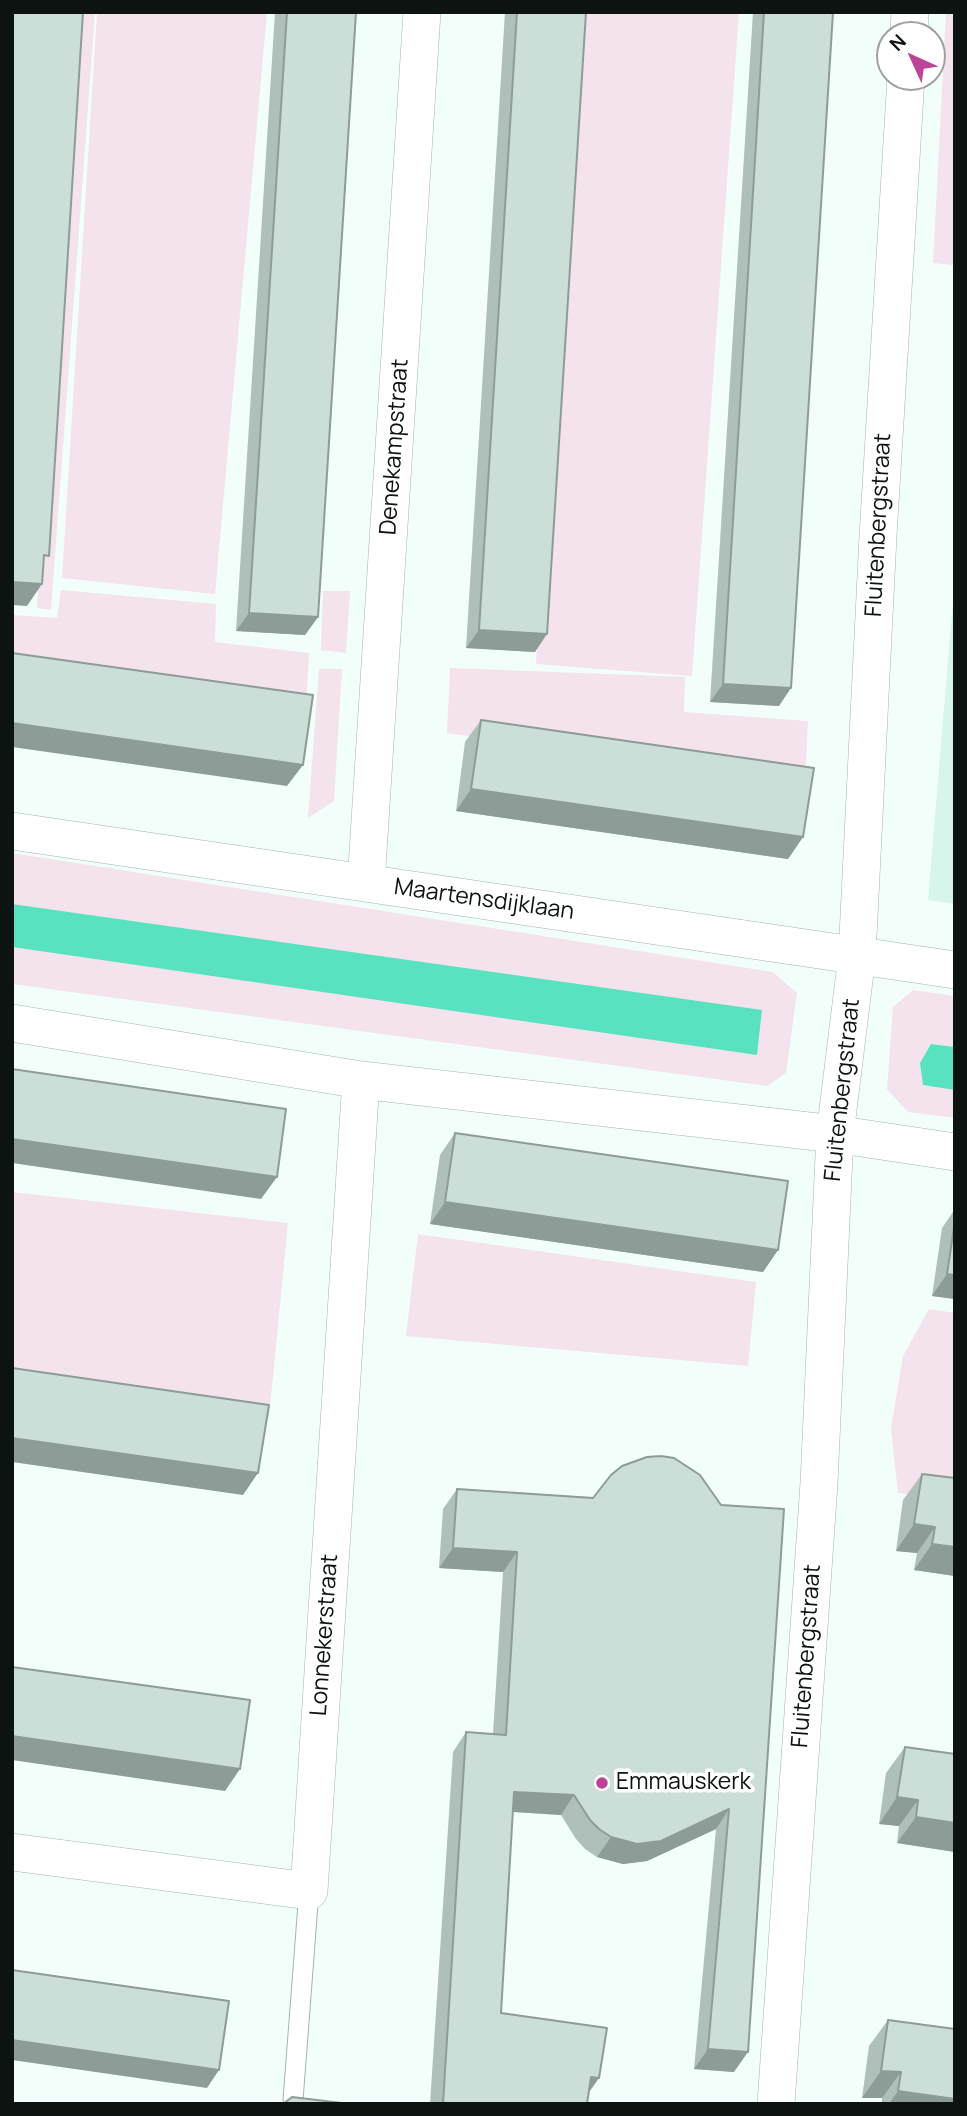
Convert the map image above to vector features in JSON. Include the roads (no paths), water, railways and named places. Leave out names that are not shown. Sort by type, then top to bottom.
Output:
[{"type":"street","name":"Denekampstraat","points":[[366,883],[422,12]]},
{"type":"street","name":"Fluitenbergstraat","points":[[776,2104],[819,1483],[835,1134],[857,956],[879,523],[905,91]]},
{"type":"street","name":"Maartensdijklaan","points":[[12,831],[955,970]]},
{"type":"street","points":[[12,1023],[361,1080],[835,1134],[955,1152]]},
{"type":"street","name":"Lonnekerstraat","points":[[309,1891],[361,1080]]},
{"type":"street","points":[[12,1852],[309,1891]]},
{"type":"lane","points":[[293,2100],[309,1891]]},
{"type":"place","name":"Emmauskerk","points":[[602,1783]]}]
